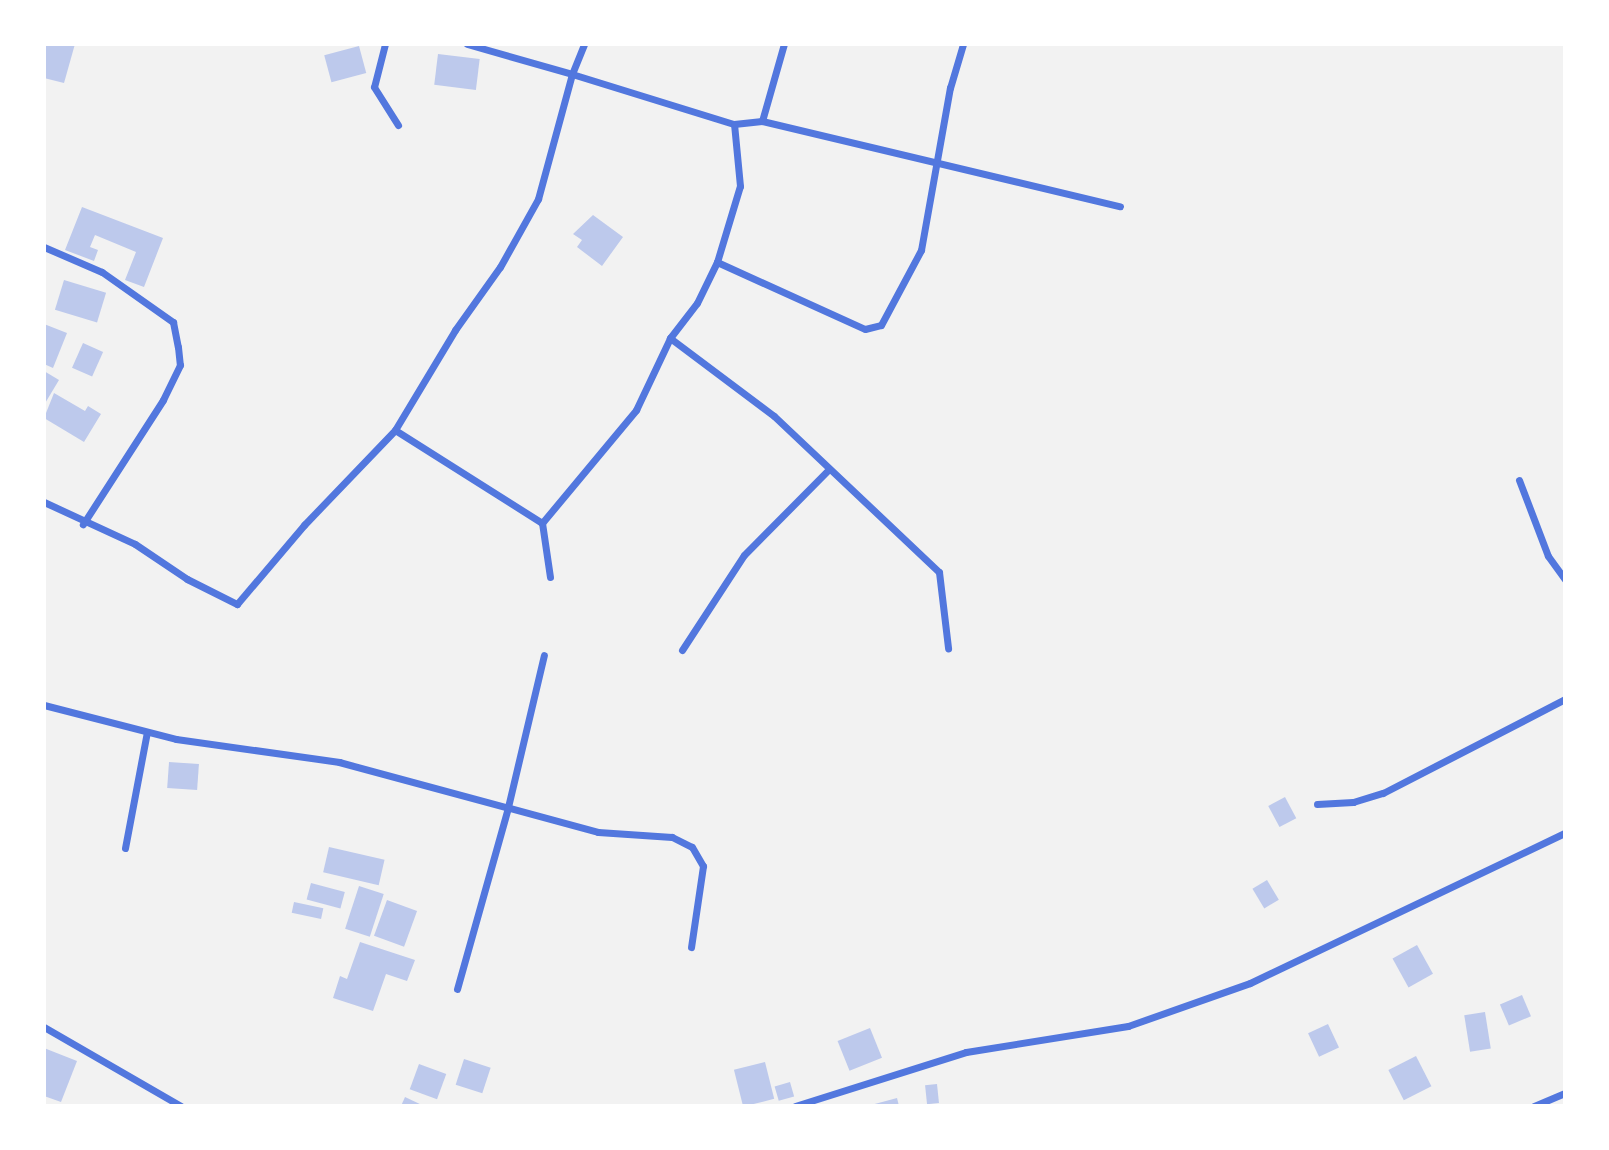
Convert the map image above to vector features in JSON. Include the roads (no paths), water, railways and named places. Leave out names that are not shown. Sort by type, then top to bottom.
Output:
[{"type":"street","points":[[385,44],[374,87],[398,125]]},
{"type":"street","points":[[467,44],[734,124],[762,121],[1120,206]]},
{"type":"street","points":[[44,502],[83,524],[135,544],[187,579],[237,604],[304,525],[396,430],[538,200],[572,74],[584,44]]},
{"type":"street","points":[[762,121],[784,44]]},
{"type":"street","points":[[717,262],[865,328],[881,325],[921,250],[963,44]]},
{"type":"street","points":[[550,577],[542,523],[636,410],[670,338],[697,303],[733,224],[740,186],[734,124]]},
{"type":"street","points":[[44,247],[102,272],[173,322],[178,347],[180,365],[163,400],[83,524]]},
{"type":"street","points":[[670,338],[774,416],[827,471],[863,498],[939,572],[948,648]]},
{"type":"street","points":[[396,430],[542,523]]},
{"type":"street","points":[[682,650],[744,555],[827,471]]},
{"type":"street","points":[[1519,480],[1548,556],[1565,579]]},
{"type":"street","points":[[457,989],[508,807],[544,655]]},
{"type":"street","points":[[1317,804],[1353,802],[1383,793],[1565,699]]},
{"type":"street","points":[[44,705],[147,732],[339,762],[598,832],[671,837],[692,847],[703,866],[691,947]]},
{"type":"street","points":[[125,848],[147,732]]},
{"type":"street","points":[[795,1106],[966,1052],[1128,1026],[1226,992],[1565,832]]},
{"type":"street","points":[[44,1027],[181,1106]]},
{"type":"street","points":[[1534,1106],[1565,1093]]}]
